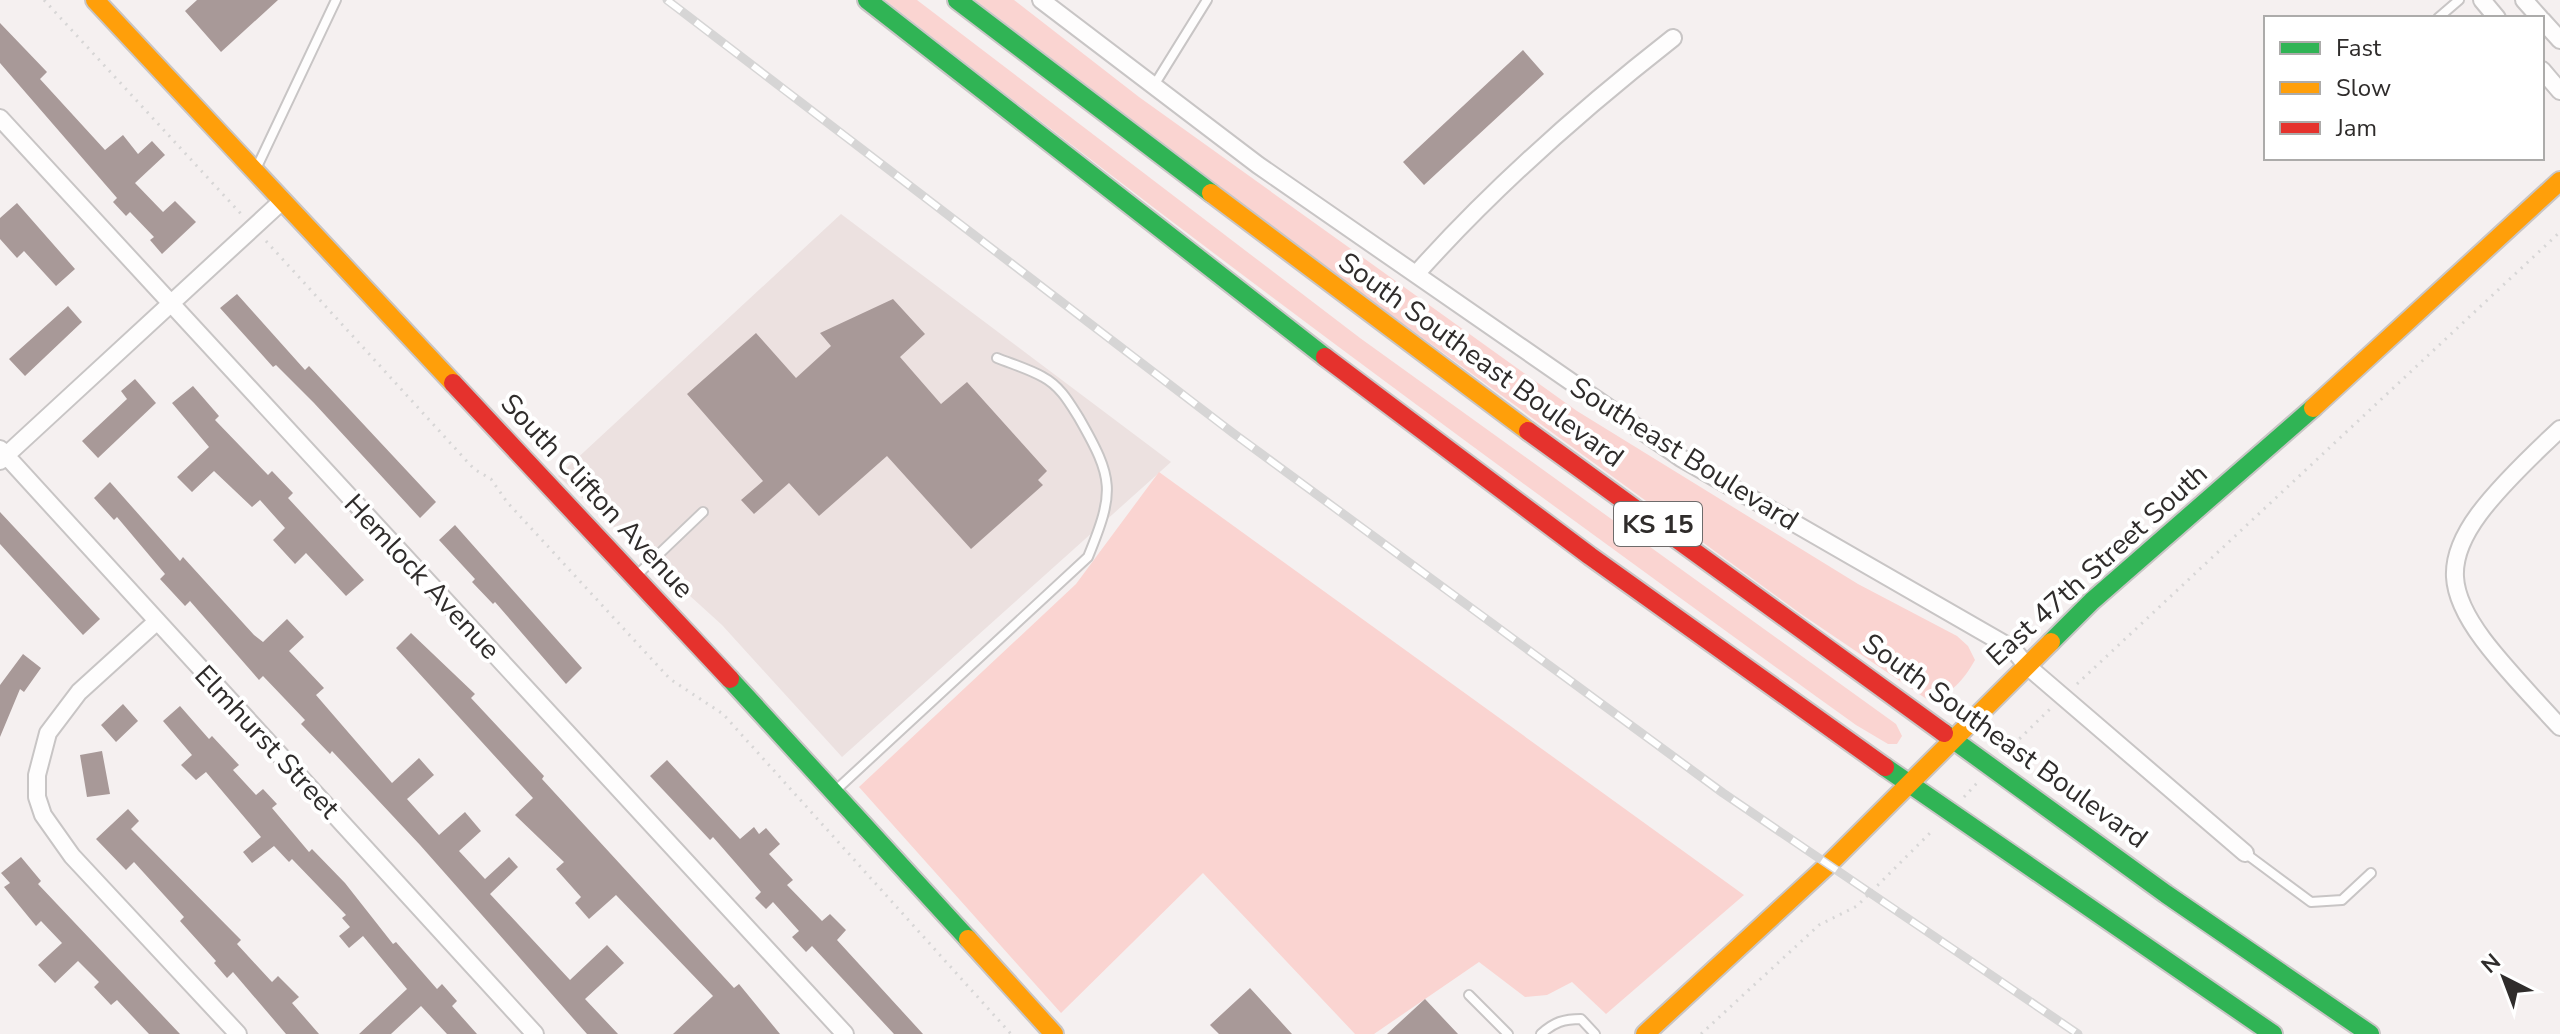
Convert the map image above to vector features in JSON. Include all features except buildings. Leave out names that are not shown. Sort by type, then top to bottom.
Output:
[{"type":"main road","name":"South Clifton Avenue","points":[[95,0],[281,202],[636,576],[1054,1034]]},
{"type":"main road","name":"KS 15","points":[[867,0],[1364,386],[1603,565],[1949,813],[2273,1034]]},
{"type":"main road","name":"South Southeast Boulevard","points":[[957,0],[1426,357],[2166,894],[2370,1034]]},
{"type":"main road","name":"East 47th Street South","points":[[1645,1034],[1829,864],[2092,601],[2399,332],[2560,181]]},
{"type":"street","name":"Southeast Boulevard","points":[[1041,0],[1258,165],[1681,458],[2013,649],[2026,665],[2245,853]]},
{"type":"street","points":[[2482,0],[2495,16]]},
{"type":"street","points":[[2524,0],[2538,16]]},
{"type":"street","points":[[2544,22],[2560,40]]},
{"type":"street","points":[[1417,273],[1475,208],[1514,172],[1673,38]]},
{"type":"street","points":[[2544,72],[2560,91]]},
{"type":"street","name":"Hemlock Avenue","points":[[0,118],[845,1034]]},
{"type":"street","points":[[2,455],[172,305],[281,202]]},
{"type":"street","points":[[2560,429],[2488,499],[2473,518],[2460,540],[2453,578],[2461,608],[2473,628],[2560,727]]},
{"type":"street","name":"Elmhurst Street","points":[[2,455],[333,811],[535,1034]]},
{"type":"street","points":[[155,623],[79,692],[48,733],[37,775],[37,797],[43,815],[72,856],[238,1034]]},
{"type":"lane","points":[[254,173],[336,0]]},
{"type":"lane","points":[[1153,87],[1207,0]]},
{"type":"lane","points":[[2440,16],[2459,0]]},
{"type":"lane","points":[[832,793],[1088,557],[1099,531],[1107,492],[1104,463],[1074,410],[1060,390],[1043,377],[997,358]]},
{"type":"lane","points":[[636,576],[703,512]]},
{"type":"lane","points":[[2245,853],[2311,902],[2327,904],[2342,900],[2371,873]]},
{"type":"lane","points":[[1469,995],[1508,1034]]},
{"type":"lane","points":[[1541,1034],[1553,1023],[1581,1019],[1595,1034]]},
{"type":"path","points":[[44,0],[474,469],[491,479],[507,502],[670,679],[723,714],[1011,1034]]},
{"type":"path","points":[[1701,1034],[1819,925],[1857,906],[1992,766],[2560,232]]},
{"type":"shaded area","points":[[885,0],[917,0],[1360,338],[1896,724],[1902,736],[1897,744],[1888,744],[1856,725],[1488,458],[1125,186]]},
{"type":"shaded area","points":[[975,0],[1014,0],[1139,97],[1577,411],[1858,584],[1957,636],[1968,646],[1975,660],[1966,674],[1956,686],[1928,700],[1801,614],[1324,266]]},
{"type":"shaded area","points":[[841,214],[1171,462],[842,757],[722,625],[558,476]]},
{"type":"shaded area","points":[[1159,472],[1744,895],[1606,1014],[1572,982],[1547,995],[1525,997],[1479,962],[1374,1034],[1355,1034],[1203,873],[1061,1013],[859,787],[1076,584]]},
{"type":"railway","points":[[667,0],[1233,433],[1723,793],[2078,1034]]},
{"type":"traffic: fast","points":[[867,0],[1325,357]]},
{"type":"traffic: fast","points":[[957,0],[1211,193]]},
{"type":"traffic: fast","points":[[2051,642],[2092,601],[2313,408]]},
{"type":"traffic: fast","points":[[730,679],[968,939]]},
{"type":"traffic: fast","points":[[1944,733],[2166,894],[2370,1034]]},
{"type":"traffic: fast","points":[[1885,767],[2273,1034]]},
{"type":"traffic: slow","points":[[95,0],[453,383]]},
{"type":"traffic: slow","points":[[2313,408],[2560,181]]},
{"type":"traffic: slow","points":[[1211,193],[1528,431]]},
{"type":"traffic: slow","points":[[1645,1034],[1829,864],[2051,642]]},
{"type":"traffic: slow","points":[[968,939],[1054,1034]]},
{"type":"traffic: jam","points":[[1325,357],[1590,556],[1885,767]]},
{"type":"traffic: jam","points":[[453,383],[730,679]]},
{"type":"traffic: jam","points":[[1528,431],[1944,733]]}]
